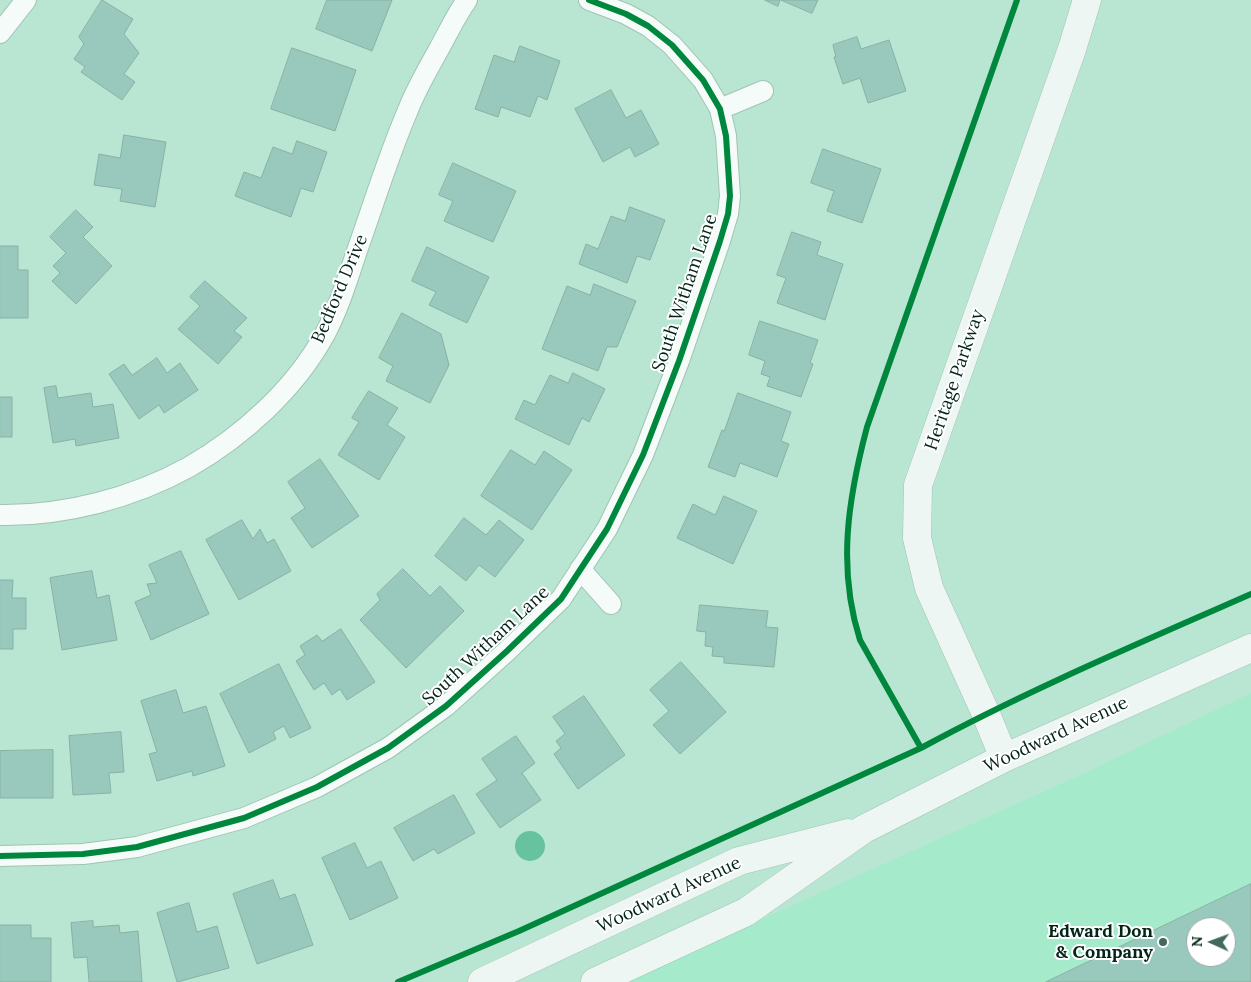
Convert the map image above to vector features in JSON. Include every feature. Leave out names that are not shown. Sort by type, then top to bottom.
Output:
[{"type":"street","points":[[0,33],[26,0]]},
{"type":"street","name":"Bedford Drive","points":[[0,515],[21,516],[117,499],[166,480],[234,438],[301,371],[326,333],[408,109],[467,0]]},
{"type":"street","name":"South Witham Lane","points":[[0,856],[83,854],[137,847],[244,818],[317,787],[388,748],[446,706],[507,652],[560,599],[607,529],[643,455],[679,361],[720,241],[728,214],[730,196],[726,136],[720,109],[704,80],[672,45],[648,26],[626,14],[589,0]]},
{"type":"street","name":"Heritage Parkway","points":[[1004,758],[929,588],[916,538],[918,485],[1072,49],[1087,0]]},
{"type":"street","points":[[720,109],[763,91]]},
{"type":"street","points":[[580,569],[611,604]]},
{"type":"street","name":"Woodward Avenue","points":[[595,982],[746,912],[864,829],[1004,758],[1251,648]]},
{"type":"street","name":"Woodward Avenue","points":[[482,982],[739,861],[864,829]]},
{"type":"shaded area","points":[[1251,693],[1251,982],[623,982],[1087,772]]},
{"type":"shaded area","points":[[530,831],[541,835],[545,846],[541,857],[530,861],[519,857],[515,846],[519,835]]},
{"type":"building","points":[[102,0],[133,19],[124,34],[139,53],[124,74],[135,82],[122,100],[81,72],[85,67],[74,59],[84,44],[79,37]]},
{"type":"building","points":[[327,0],[392,0],[372,51],[316,29]]},
{"type":"building","points":[[765,0],[780,0],[778,6]]},
{"type":"building","points":[[781,0],[818,0],[812,13]]},
{"type":"building","points":[[857,37],[861,49],[889,40],[906,91],[868,103],[860,78],[843,84],[834,57],[836,57],[833,45]]},
{"type":"building","points":[[520,46],[560,61],[547,100],[538,96],[530,117],[501,107],[498,117],[475,109],[494,55],[514,62]]},
{"type":"building","points":[[292,48],[356,70],[335,131],[271,109]]},
{"type":"building","points":[[611,90],[626,118],[641,110],[659,144],[635,157],[630,147],[603,162],[575,109]]},
{"type":"building","points":[[124,135],[166,142],[155,207],[120,201],[122,189],[94,185],[99,154],[120,158]]},
{"type":"building","points":[[297,141],[327,152],[313,192],[301,188],[291,217],[235,196],[244,172],[261,178],[273,147],[292,154]]},
{"type":"building","points":[[823,149],[881,169],[862,223],[827,211],[834,191],[811,183]]},
{"type":"building","points":[[453,163],[516,191],[493,242],[444,221],[453,201],[439,195]]},
{"type":"building","points":[[630,207],[665,220],[650,260],[637,256],[627,283],[579,264],[586,244],[598,249],[611,216],[625,221]]},
{"type":"building","points":[[76,210],[93,227],[83,237],[112,266],[76,304],[52,281],[60,273],[53,266],[66,253],[50,237]]},
{"type":"building","points":[[792,232],[821,242],[817,255],[843,264],[825,320],[777,303],[786,278],[777,275]]},
{"type":"building","points":[[0,246],[18,246],[18,270],[28,270],[28,318],[0,318]]},
{"type":"building","points":[[427,247],[489,277],[467,323],[429,305],[436,292],[412,281]]},
{"type":"building","points":[[205,281],[247,318],[234,331],[242,337],[218,364],[178,329],[200,306],[190,297]]},
{"type":"building","points":[[594,284],[636,301],[617,347],[607,347],[598,371],[542,349],[567,286],[590,295]]},
{"type":"building","points":[[402,313],[441,334],[449,365],[430,403],[386,381],[393,366],[379,358]]},
{"type":"building","points":[[760,321],[818,340],[810,363],[813,364],[801,397],[767,386],[770,377],[761,374],[765,361],[749,355]]},
{"type":"building","points":[[157,358],[167,373],[180,363],[198,390],[164,413],[159,405],[139,419],[109,374],[124,364],[132,375]]},
{"type":"building","points":[[573,373],[605,389],[589,422],[582,418],[569,445],[515,419],[524,400],[535,405],[550,375],[568,383]]},
{"type":"building","points":[[56,386],[58,398],[91,393],[93,407],[113,404],[119,438],[76,446],[75,439],[53,443],[44,388]]},
{"type":"building","points":[[369,391],[398,408],[387,425],[405,437],[379,480],[338,455],[359,422],[352,418]]},
{"type":"building","points":[[738,393],[791,412],[781,441],[789,444],[777,477],[740,463],[735,477],[708,467]]},
{"type":"building","points":[[0,397],[12,397],[12,437],[0,437]]},
{"type":"building","points":[[511,450],[535,465],[544,451],[572,470],[532,530],[481,496]]},
{"type":"building","points":[[320,459],[359,516],[312,548],[291,518],[305,508],[288,482]]},
{"type":"building","points":[[724,496],[757,511],[733,564],[677,538],[693,504],[715,515]]},
{"type":"building","points":[[464,518],[486,535],[499,520],[524,540],[495,577],[479,565],[466,581],[435,556]]},
{"type":"building","points":[[242,520],[253,539],[260,529],[267,543],[274,539],[291,571],[239,600],[206,540]]},
{"type":"building","points":[[181,551],[209,614],[151,640],[135,602],[151,595],[147,584],[157,583],[149,565]]},
{"type":"building","points":[[403,569],[430,596],[440,586],[464,611],[406,668],[360,620],[380,600],[377,594]]},
{"type":"building","points":[[92,571],[97,598],[109,595],[117,640],[62,650],[50,578]]},
{"type":"building","points":[[0,580],[13,580],[12,598],[26,598],[26,629],[13,629],[13,649],[0,649]]},
{"type":"building","points":[[700,605],[768,611],[766,627],[778,628],[774,667],[724,663],[724,657],[712,656],[713,647],[705,646],[706,632],[697,631]]},
{"type":"building","points":[[341,629],[375,682],[347,700],[340,689],[332,695],[324,683],[314,690],[296,661],[305,655],[300,646],[317,635],[322,641]]},
{"type":"building","points":[[681,662],[726,712],[680,754],[653,725],[669,711],[650,690]]},
{"type":"building","points":[[279,664],[311,728],[290,738],[284,726],[273,732],[276,739],[249,753],[220,694]]},
{"type":"building","points":[[176,690],[183,713],[206,706],[225,766],[193,776],[192,771],[157,781],[149,754],[157,752],[141,701]]},
{"type":"building","points":[[584,696],[625,755],[578,789],[554,754],[561,748],[556,741],[565,734],[553,717]]},
{"type":"building","points":[[121,732],[124,772],[109,773],[111,793],[73,795],[69,736]]},
{"type":"building","points":[[516,736],[535,763],[522,773],[541,800],[500,828],[476,794],[497,780],[482,759]]},
{"type":"building","points":[[53,750],[53,798],[0,798],[0,751]]},
{"type":"building","points":[[454,795],[475,833],[438,854],[434,849],[413,861],[394,828]]},
{"type":"building","points":[[355,843],[367,868],[381,861],[398,898],[350,920],[322,858]]},
{"type":"building","points":[[273,880],[280,899],[295,894],[313,945],[257,964],[233,894]]},
{"type":"building","name":"Edward Don & Company","points":[[1251,884],[1251,982],[1046,982]]},
{"type":"building","points":[[189,903],[197,932],[217,926],[229,968],[177,982],[157,913]]},
{"type":"building","points":[[93,921],[93,927],[119,925],[120,933],[138,931],[142,982],[89,982],[87,957],[74,958],[71,923]]},
{"type":"building","points":[[0,925],[31,925],[31,938],[51,938],[51,982],[0,982]]},
{"type":"cycle path","points":[[0,856],[83,854],[137,847],[244,818],[317,787],[388,748],[446,706],[561,599],[607,529],[643,455],[679,361],[720,241],[728,214],[730,196],[726,136],[720,109],[703,80],[672,45],[648,26],[626,14],[589,0]]},
{"type":"cycle path","points":[[921,748],[860,640],[853,613],[847,560],[850,507],[867,427],[1017,0]]},
{"type":"cycle path","points":[[398,982],[519,931],[921,748],[1002,706],[1084,668],[1251,594]]},
{"type":"place","name":"Edward Don & Company","points":[[1163,942]]}]
